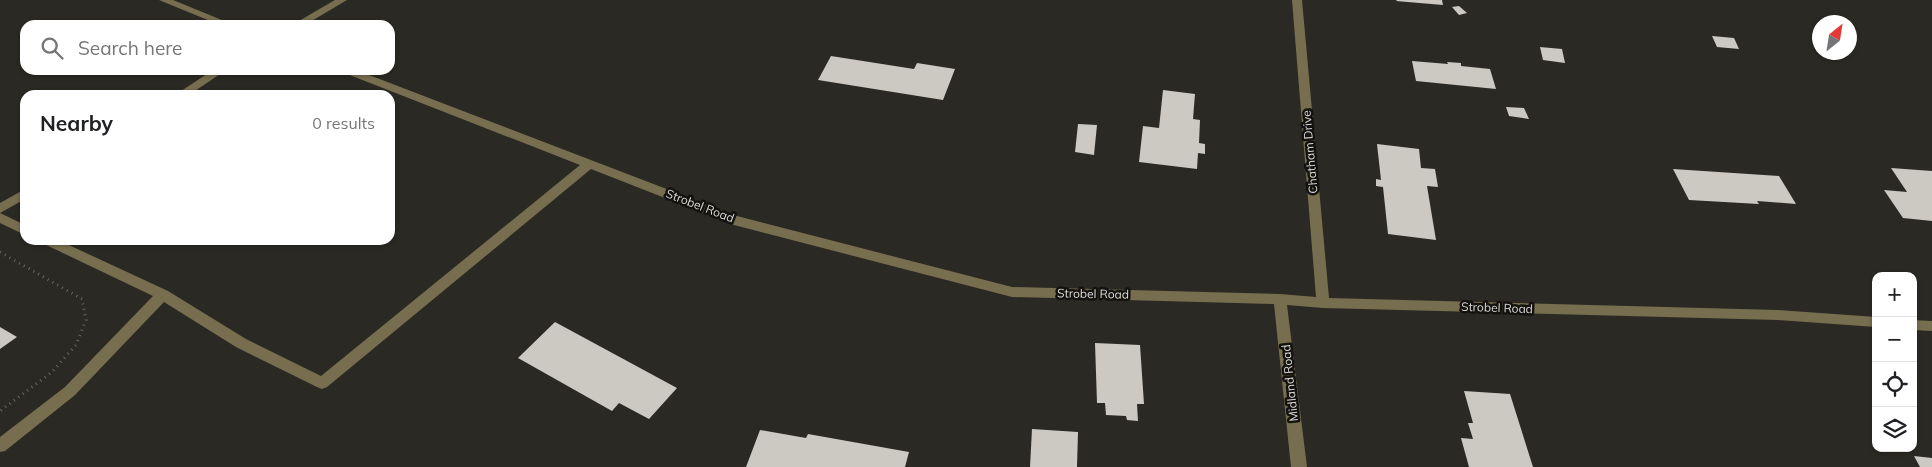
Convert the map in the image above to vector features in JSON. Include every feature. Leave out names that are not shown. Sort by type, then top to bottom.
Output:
[{"type":"street","points":[[164,0],[216,20]]},
{"type":"street","points":[[306,20],[342,0]]},
{"type":"street","name":"Chatham Drive","points":[[1297,0],[1322,303]]},
{"type":"street","points":[[190,90],[213,75]]},
{"type":"street","name":"Strobel Road","points":[[359,75],[734,220],[1012,292],[1280,298],[1322,303],[1778,315],[1872,322]]},
{"type":"street","points":[[57,245],[163,295],[241,343],[322,383],[589,164]]},
{"type":"street","points":[[0,209],[20,196]]},
{"type":"street","points":[[0,218],[20,228]]},
{"type":"street","points":[[0,446],[70,391],[163,295]]},
{"type":"street","name":"Midland Road","points":[[1280,298],[1299,467]]},
{"type":"street","points":[[1917,325],[1932,326]]},
{"type":"path","points":[[0,252],[82,299],[86,320],[76,345],[52,372],[0,411]]},
{"type":"building","points":[[1442,0],[1443,5],[1396,1]]},
{"type":"building","points":[[1459,6],[1467,13],[1459,15],[1452,7]]},
{"type":"building","points":[[1712,36],[1734,38],[1739,49],[1717,47]]},
{"type":"building","points":[[1540,47],[1562,49],[1565,63],[1543,60]]},
{"type":"building","points":[[831,56],[914,69],[917,63],[955,69],[943,100],[818,80]]},
{"type":"building","points":[[1412,61],[1448,64],[1447,62],[1461,63],[1461,66],[1490,69],[1496,89],[1416,81]]},
{"type":"building","points":[[1163,90],[1195,94],[1193,119],[1200,120],[1199,143],[1205,144],[1205,154],[1198,153],[1197,169],[1139,162],[1143,126],[1159,128]]},
{"type":"building","points":[[1506,107],[1524,108],[1529,119],[1509,116]]},
{"type":"building","points":[[1078,124],[1097,125],[1094,155],[1075,152]]},
{"type":"building","points":[[1377,144],[1419,149],[1421,168],[1435,169],[1438,187],[1427,186],[1436,240],[1388,234],[1383,187],[1376,186],[1376,179],[1381,180]]},
{"type":"building","points":[[1891,168],[1932,171],[1932,221],[1903,218],[1884,190],[1907,192]]},
{"type":"building","points":[[1673,169],[1779,176],[1796,204],[1757,201],[1759,204],[1689,200]]},
{"type":"building","points":[[555,322],[677,388],[649,419],[619,403],[612,411],[518,358]]},
{"type":"building","points":[[0,327],[17,337],[0,349]]},
{"type":"building","points":[[1095,343],[1140,345],[1144,404],[1137,404],[1138,421],[1127,420],[1126,416],[1106,415],[1105,403],[1097,403]]},
{"type":"building","points":[[1464,391],[1510,394],[1533,467],[1469,467],[1461,438],[1473,439],[1468,423],[1473,423]]},
{"type":"building","points":[[1032,429],[1078,432],[1077,467],[1030,467]]},
{"type":"building","points":[[760,430],[806,438],[808,434],[909,452],[905,467],[746,467]]},
{"type":"building","points":[[1914,456],[1932,458],[1932,467],[1920,467]]}]
